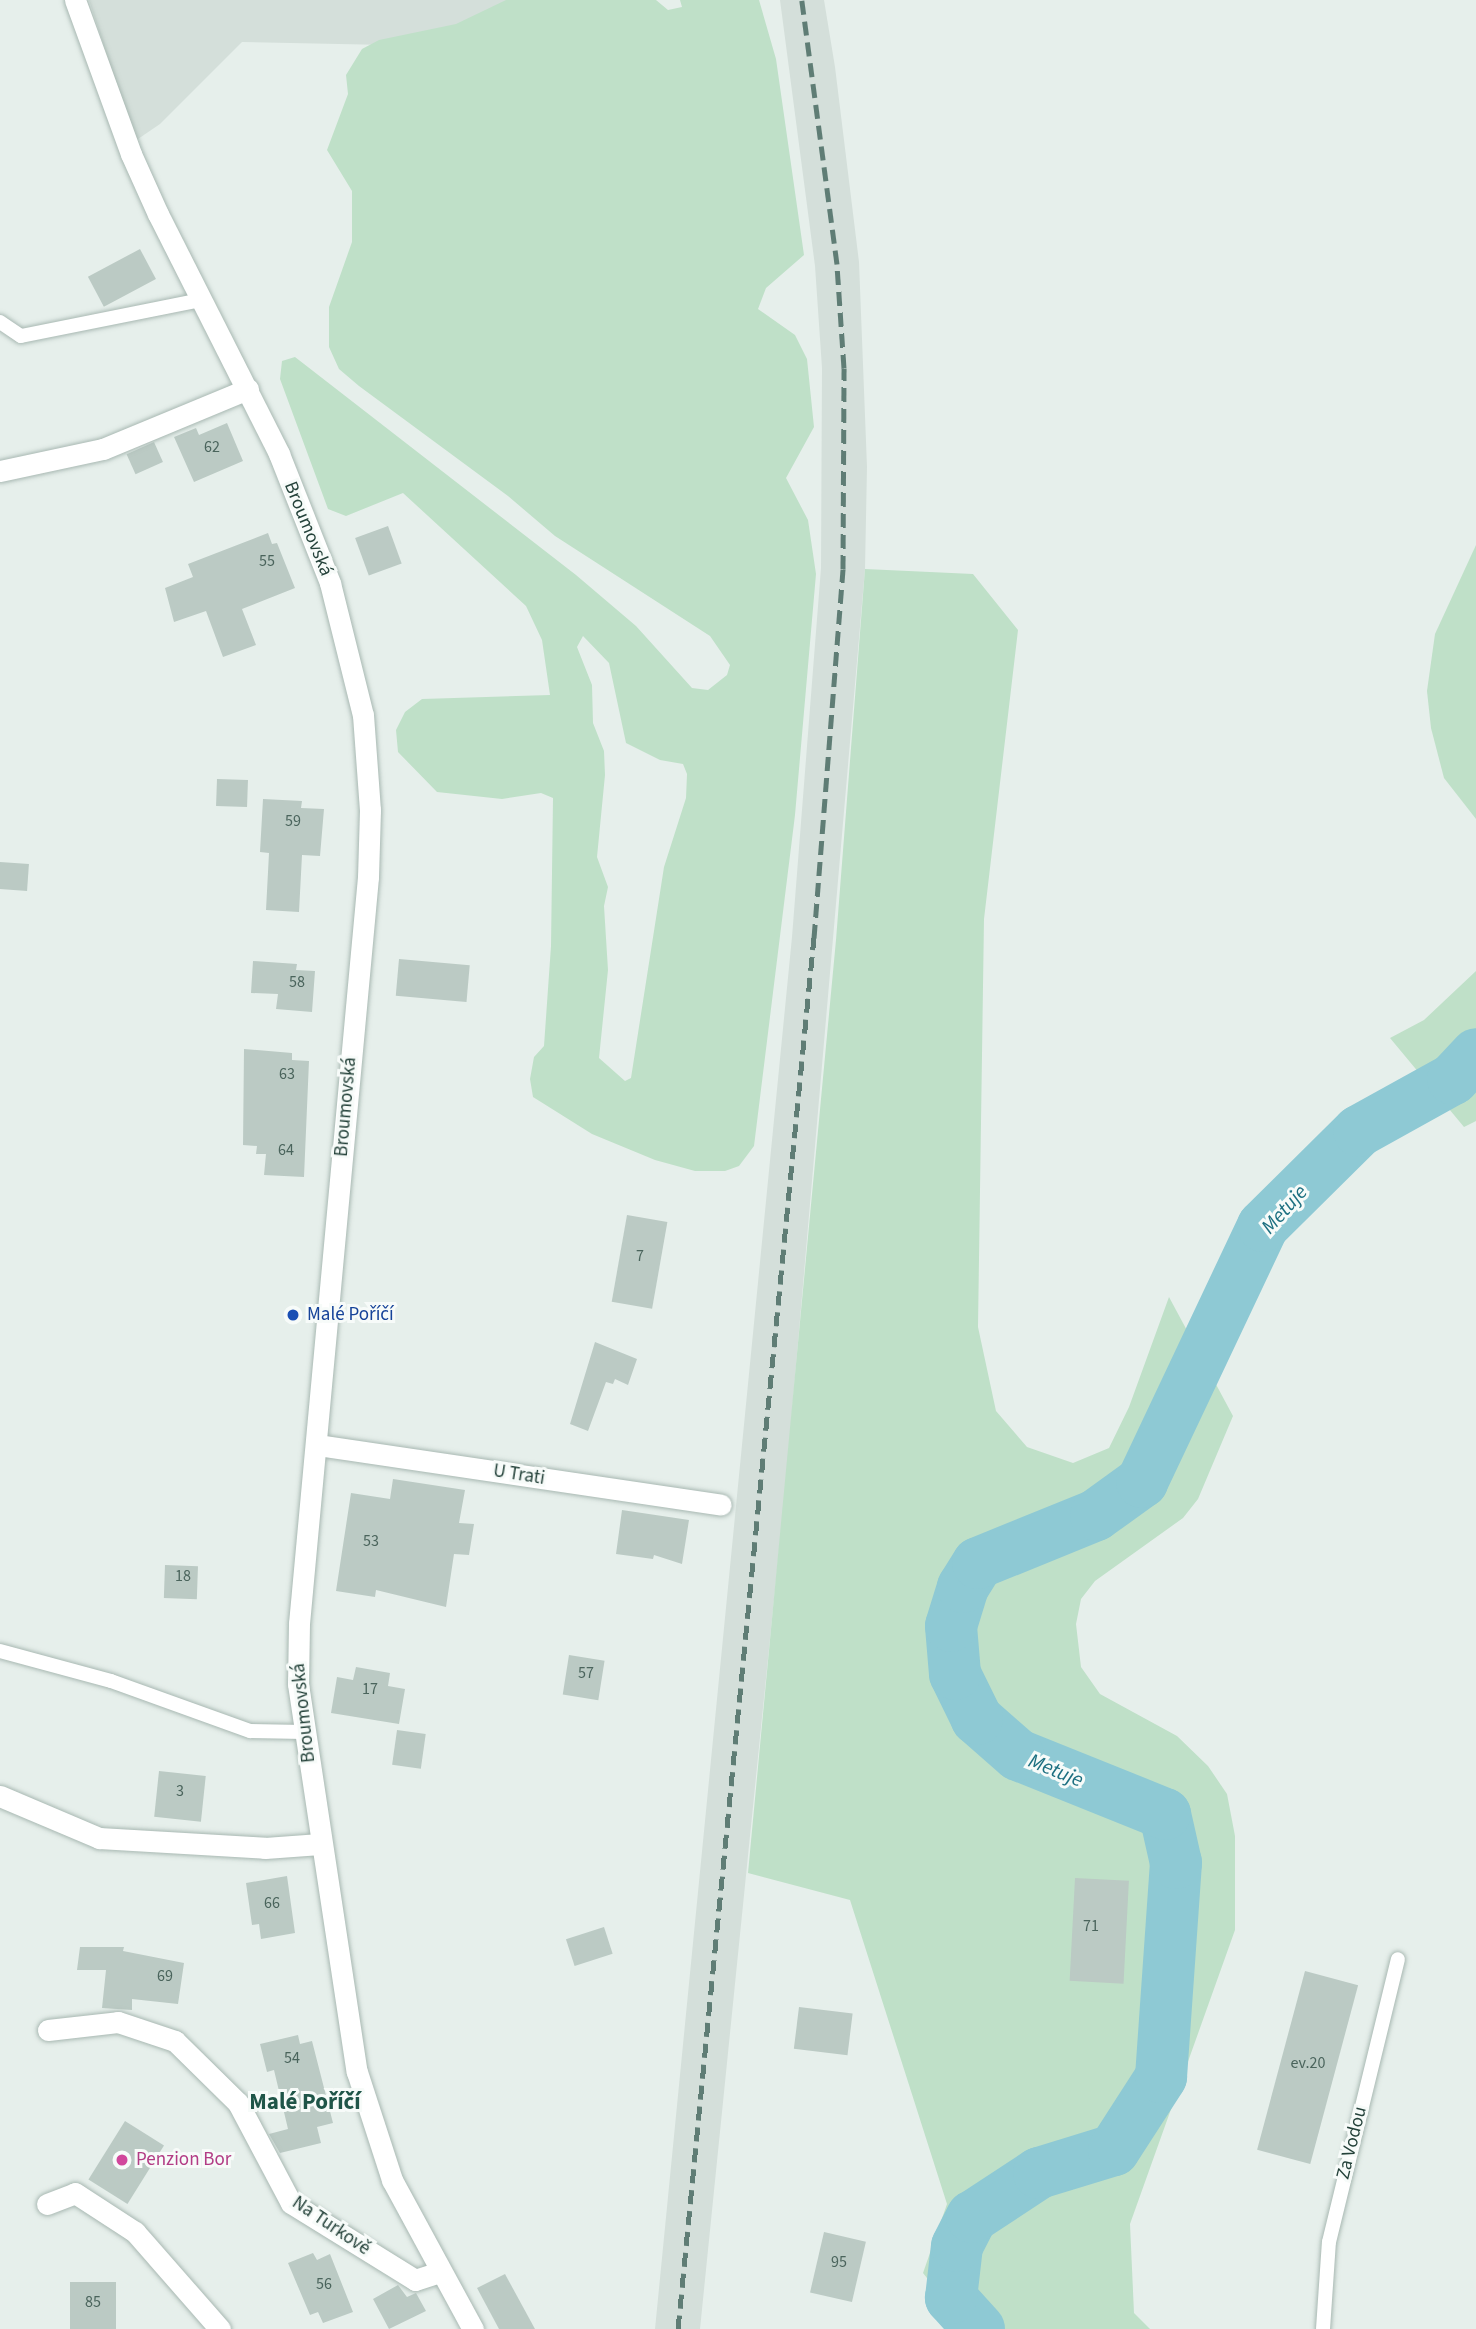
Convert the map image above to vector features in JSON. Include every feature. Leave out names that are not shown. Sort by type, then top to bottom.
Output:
[{"type":"main road","name":"Broumovská","points":[[75,0],[131,154],[201,300],[248,388],[330,583],[355,676],[368,760],[368,877],[299,1623],[298,1684],[348,2025],[368,2113],[393,2180],[440,2273],[473,2329]]},
{"type":"main road","points":[[0,471],[103,449],[248,388]]},
{"type":"main road","name":"U Trati","points":[[317,1444],[721,1505]]},
{"type":"main road","points":[[0,1796],[99,1838],[265,1848],[320,1844]]},
{"type":"main road","name":"Na Turkově","points":[[48,2030],[118,2022],[176,2041],[238,2103],[291,2203],[415,2280],[440,2273]]},
{"type":"main road","points":[[47,2204],[75,2193],[135,2232],[220,2329]]},
{"type":"lane","points":[[0,322],[21,336],[169,310],[201,300]]},
{"type":"lane","points":[[0,1651],[111,1681],[250,1731],[304,1732]]},
{"type":"lane","name":"Za Vodou","points":[[1323,2329],[1329,2242],[1398,1959]]},
{"type":"shaded area","points":[[89,0],[509,0],[436,46],[242,42],[160,124],[135,141]]},
{"type":"shaded area","points":[[780,0],[824,0],[835,67],[859,262],[867,467],[865,569],[786,1481],[700,2329],[655,2329],[792,937],[821,568],[822,368],[815,266]]},
{"type":"green space","points":[[506,0],[656,0],[668,10],[682,7],[680,0],[759,0],[776,59],[804,255],[766,288],[758,309],[795,335],[807,359],[814,427],[786,478],[808,520],[816,574],[795,815],[754,1146],[739,1166],[725,1171],[695,1171],[655,1160],[592,1134],[533,1097],[530,1079],[534,1057],[544,1046],[551,946],[553,798],[541,793],[502,799],[437,792],[398,752],[396,730],[405,712],[422,699],[550,695],[542,640],[526,606],[403,493],[346,516],[328,509],[280,379],[282,361],[295,357],[576,575],[636,626],[692,688],[708,690],[727,675],[730,665],[710,636],[555,536],[508,496],[359,386],[339,369],[329,347],[329,307],[352,242],[352,191],[327,150],[348,94],[346,75],[362,49],[379,40],[456,24]],"holes":[[[583,636],[609,663],[626,743],[660,760],[683,764],[687,774],[686,798],[664,867],[631,1078],[625,1081],[599,1058],[608,970],[604,906],[608,887],[597,857],[605,775],[604,751],[593,723],[592,685],[577,647]]]},
{"type":"green space","points":[[1476,545],[1476,819],[1444,778],[1431,728],[1427,691],[1435,634]]},
{"type":"green space","points":[[865,569],[973,574],[1018,630],[984,919],[978,1327],[996,1411],[1027,1447],[1073,1463],[1109,1448],[1129,1407],[1169,1297],[1233,1416],[1198,1499],[1183,1518],[1095,1581],[1081,1599],[1076,1624],[1081,1667],[1100,1694],[1177,1736],[1208,1766],[1227,1794],[1235,1836],[1235,1930],[1130,2224],[1134,2313],[1150,2329],[967,2329],[923,2273],[947,2204],[850,1900],[748,1873],[836,940]]},
{"type":"green space","points":[[1476,971],[1476,1121],[1464,1127],[1390,1038],[1424,1020]]},
{"type":"building","points":[[140,249],[156,279],[104,307],[88,277]]},
{"type":"building","points":[[227,423],[243,461],[194,482],[174,437],[196,428],[199,435]]},
{"type":"building","points":[[154,442],[163,462],[136,474],[127,454]]},
{"type":"building","points":[[388,526],[402,564],[369,576],[355,538]]},
{"type":"building","points":[[268,533],[272,544],[277,543],[295,588],[242,609],[256,645],[223,657],[206,611],[174,622],[165,588],[193,577],[188,564]]},
{"type":"building","points":[[217,779],[248,780],[247,807],[216,806]]},
{"type":"building","points":[[263,799],[302,801],[301,808],[324,809],[320,856],[302,855],[299,912],[266,910],[269,853],[260,852]]},
{"type":"building","points":[[0,862],[29,864],[27,891],[0,889]]},
{"type":"building","points":[[399,959],[470,965],[467,1002],[396,996]]},
{"type":"building","points":[[253,961],[297,964],[296,970],[315,971],[312,1012],[276,1009],[278,994],[251,993]]},
{"type":"building","points":[[244,1049],[292,1053],[292,1060],[309,1061],[304,1177],[264,1175],[266,1154],[256,1154],[257,1146],[243,1145]]},
{"type":"building","points":[[627,1215],[667,1222],[652,1309],[612,1302]]},
{"type":"building","points":[[595,1342],[637,1359],[628,1385],[615,1379],[613,1384],[606,1382],[588,1431],[570,1424]]},
{"type":"building","points":[[393,1479],[465,1490],[459,1523],[474,1524],[469,1555],[454,1554],[446,1607],[376,1590],[375,1597],[336,1591],[351,1493],[390,1499]]},
{"type":"building","points":[[622,1510],[689,1520],[682,1564],[654,1555],[653,1559],[616,1554]]},
{"type":"building","points":[[165,1565],[198,1566],[197,1599],[164,1598]]},
{"type":"building","points":[[569,1655],[605,1661],[598,1700],[563,1695]]},
{"type":"building","points":[[356,1667],[390,1673],[388,1686],[405,1689],[399,1724],[331,1713],[337,1677],[353,1680]]},
{"type":"building","points":[[397,1730],[426,1734],[421,1769],[392,1765]]},
{"type":"building","points":[[159,1771],[206,1776],[201,1822],[154,1817]]},
{"type":"building","points":[[287,1876],[295,1933],[261,1939],[259,1924],[252,1925],[246,1883]]},
{"type":"building","points":[[1075,1878],[1129,1881],[1124,1984],[1070,1981]]},
{"type":"building","points":[[604,1927],[613,1954],[575,1966],[566,1939]]},
{"type":"building","points":[[80,1947],[124,1947],[123,1951],[184,1963],[178,2004],[132,1999],[132,2010],[102,2008],[106,1970],[77,1970]]},
{"type":"building","points":[[1305,1971],[1358,1985],[1310,2164],[1257,2150]]},
{"type":"building","points":[[799,2007],[853,2014],[847,2055],[794,2049]]},
{"type":"building","points":[[298,2035],[300,2044],[312,2041],[333,2123],[317,2127],[321,2143],[280,2153],[269,2134],[288,2129],[274,2070],[267,2072],[260,2044]]},
{"type":"building","points":[[125,2121],[164,2145],[127,2204],[88,2180]]},
{"type":"building","points":[[824,2232],[866,2242],[852,2302],[810,2292]]},
{"type":"building","points":[[313,2253],[317,2260],[330,2254],[353,2312],[323,2323],[318,2312],[310,2315],[288,2263]]},
{"type":"building","points":[[505,2274],[535,2329],[499,2329],[477,2288]]},
{"type":"building","points":[[70,2282],[116,2282],[116,2329],[70,2329]]},
{"type":"building","points":[[398,2285],[407,2297],[416,2293],[426,2311],[389,2329],[373,2299]]},
{"type":"waterway","name":"Metuje","points":[[979,2329],[951,2298],[957,2246],[972,2217],[1039,2173],[1114,2150],[1161,2077],[1176,1863],[1165,1814],[1018,1755],[977,1719],[955,1674],[951,1626],[963,1587],[978,1563],[1096,1515],[1142,1482],[1263,1226],[1359,1131],[1453,1079],[1476,1054]]},
{"type":"railway","points":[[678,2329],[814,938],[843,569],[844,368],[837,264],[802,0]]},
{"type":"place","name":"Malé Poříčí","points":[[293,1315]]},
{"type":"place","name":"Penzion Bor","points":[[122,2160]]},
{"type":"district","name":"Malé Poříčí","points":[[305,2102]]}]
